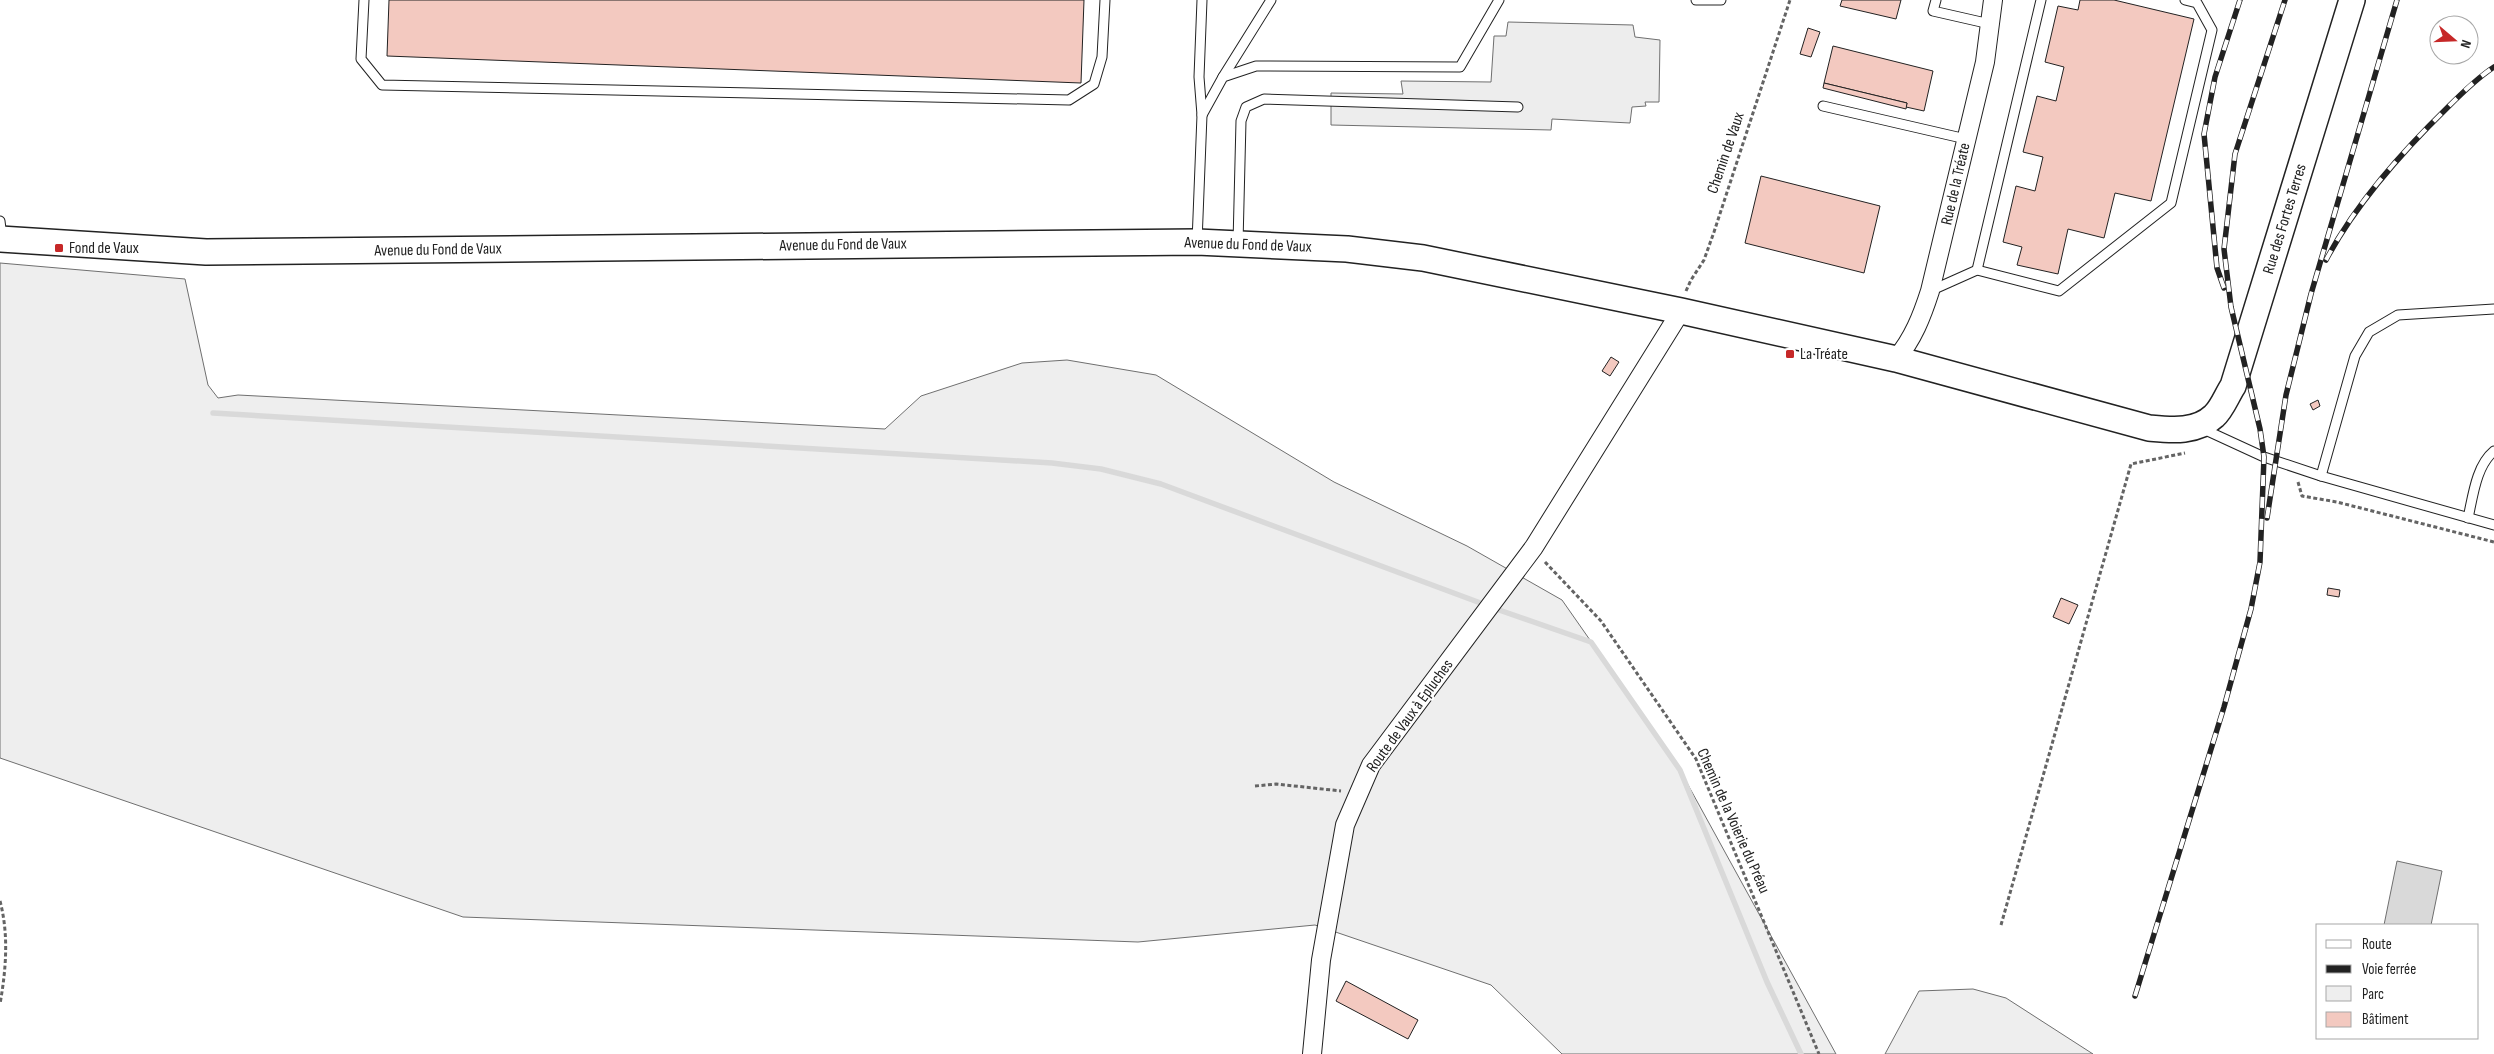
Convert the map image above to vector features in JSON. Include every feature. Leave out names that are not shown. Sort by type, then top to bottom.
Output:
[{"type":"street","name":"Rue de la Tréate","points":[[1896,359],[1906,348],[1919,323],[1930,291],[1985,62],[1993,0]]},
{"type":"street","name":"Rue des Fortes Terres","points":[[2198,426],[2214,416],[2233,386],[2352,0]]},
{"type":"street","name":"Avenue du Fond de Vaux","points":[[1,233],[206,252],[1198,242],[1347,249],[1423,258],[1896,359],[2149,428],[2174,431],[2198,426]]},
{"type":"street","name":"Route de Vaux à Epluches","points":[[1312,1054],[1321,960],[1345,825],[1371,765],[1534,547],[1681,312]]},
{"type":"lane","points":[[364,0],[361,59],[382,85],[1069,100],[1094,84],[1102,57],[1105,0]]},
{"type":"lane","points":[[1198,242],[1202,115],[1199,77],[1202,0]]},
{"type":"lane","points":[[1202,115],[1222,77],[1271,0]]},
{"type":"lane","points":[[1222,77],[1256,66],[1460,67],[1500,0]]},
{"type":"lane","points":[[1696,0],[1721,0]]},
{"type":"lane","points":[[1936,0],[1934,11],[1990,24]]},
{"type":"lane","points":[[1977,270],[2041,0]]},
{"type":"lane","points":[[1930,291],[1977,270],[2059,291],[2171,203],[2212,30],[2197,2],[2185,0]]},
{"type":"lane","points":[[1238,243],[1241,121],[1246,107],[1264,100],[1518,107]]},
{"type":"lane","points":[[1823,106],[1966,139]]},
{"type":"lane","points":[[2321,476],[2355,356],[2369,332],[2398,315],[2494,309]]},
{"type":"lane","points":[[2198,426],[2227,441],[2294,467],[2494,525]]},
{"type":"lane","points":[[2468,518],[2479,473],[2488,456],[2494,451]]},
{"type":"path","name":"Chemin de Vaux","points":[[1681,312],[1687,288],[1704,260],[1714,232],[1790,0]]},
{"type":"path","points":[[2001,925],[2131,464],[2189,452]]},
{"type":"path","points":[[2294,467],[2302,496],[2338,502],[2494,542]]},
{"type":"path","name":"Chemin de la Voierie du Préau","points":[[1534,547],[1545,562],[1601,622],[1696,759],[1819,1054]]},
{"type":"path","points":[[1255,786],[1276,784],[1359,793]]},
{"type":"path","points":[[0,901],[6,942],[4,982],[0,1004]]},
{"type":"green space","points":[[0,263],[185,279],[208,385],[218,398],[238,395],[885,429],[921,396],[1022,363],[1067,360],[1156,375],[1334,482],[1467,546],[1562,600],[1676,763],[1836,1054],[1562,1054],[1491,985],[1315,925],[1138,942],[463,917],[0,758]]},
{"type":"green space","points":[[1973,989],[2006,998],[2093,1054],[1885,1054],[1919,991]]},
{"type":"shaded area","points":[[1508,22],[1633,25],[1635,37],[1660,40],[1659,102],[1645,102],[1646,106],[1632,107],[1630,123],[1552,119],[1551,130],[1331,125],[1331,93],[1403,94],[1401,81],[1491,82],[1494,36],[1506,36]]},
{"type":"shaded area","points":[[2397,861],[2442,871],[2431,924],[2384,924]]},
{"type":"building","points":[[389,0],[1084,0],[1081,83],[387,56]]},
{"type":"building","points":[[1842,0],[1901,0],[1896,19],[1840,6]]},
{"type":"building","points":[[2080,0],[2114,0],[2194,19],[2151,201],[2115,193],[2104,238],[2068,229],[2058,274],[2017,265],[2022,247],[2003,242],[2016,186],[2035,191],[2043,157],[2023,152],[2037,96],[2056,101],[2064,67],[2045,62],[2058,6],[2078,10]]},
{"type":"building","points":[[1808,28],[1820,32],[1811,57],[1800,54]]},
{"type":"building","points":[[1833,46],[1933,71],[1924,111],[1906,107],[1907,103],[1824,83]]},
{"type":"building","points":[[1824,83],[1907,103],[1906,109],[1823,88]]},
{"type":"building","points":[[1761,176],[1880,206],[1864,273],[1745,243]]},
{"type":"building","points":[[1611,357],[1619,362],[1610,376],[1602,371]]},
{"type":"building","points":[[2318,400],[2320,406],[2313,410],[2310,404]]},
{"type":"building","points":[[2328,588],[2340,590],[2339,597],[2327,595]]},
{"type":"building","points":[[2061,598],[2078,605],[2069,624],[2053,617]]},
{"type":"building","points":[[1346,981],[1418,1020],[1408,1039],[1336,1001]]},
{"type":"waterway","points":[[213,413],[1052,463],[1101,469],[1161,484],[1502,611],[1591,642],[1680,770],[1767,982],[1801,1054]]},
{"type":"railway","points":[[2224,288],[2217,268],[2204,134],[2215,77],[2240,0]]},
{"type":"railway","points":[[2135,996],[2224,707],[2251,609],[2260,562],[2264,457],[2260,429],[2231,307],[2224,249],[2235,154],[2285,0]]},
{"type":"railway","points":[[2267,518],[2286,395],[2311,294],[2397,0]]},
{"type":"railway","points":[[2326,260],[2351,218],[2397,160],[2459,96],[2494,67]]},
{"type":"place","name":"Fond de Vaux","points":[[59,248]]},
{"type":"place","name":"La Tréate","points":[[1790,354]]}]
